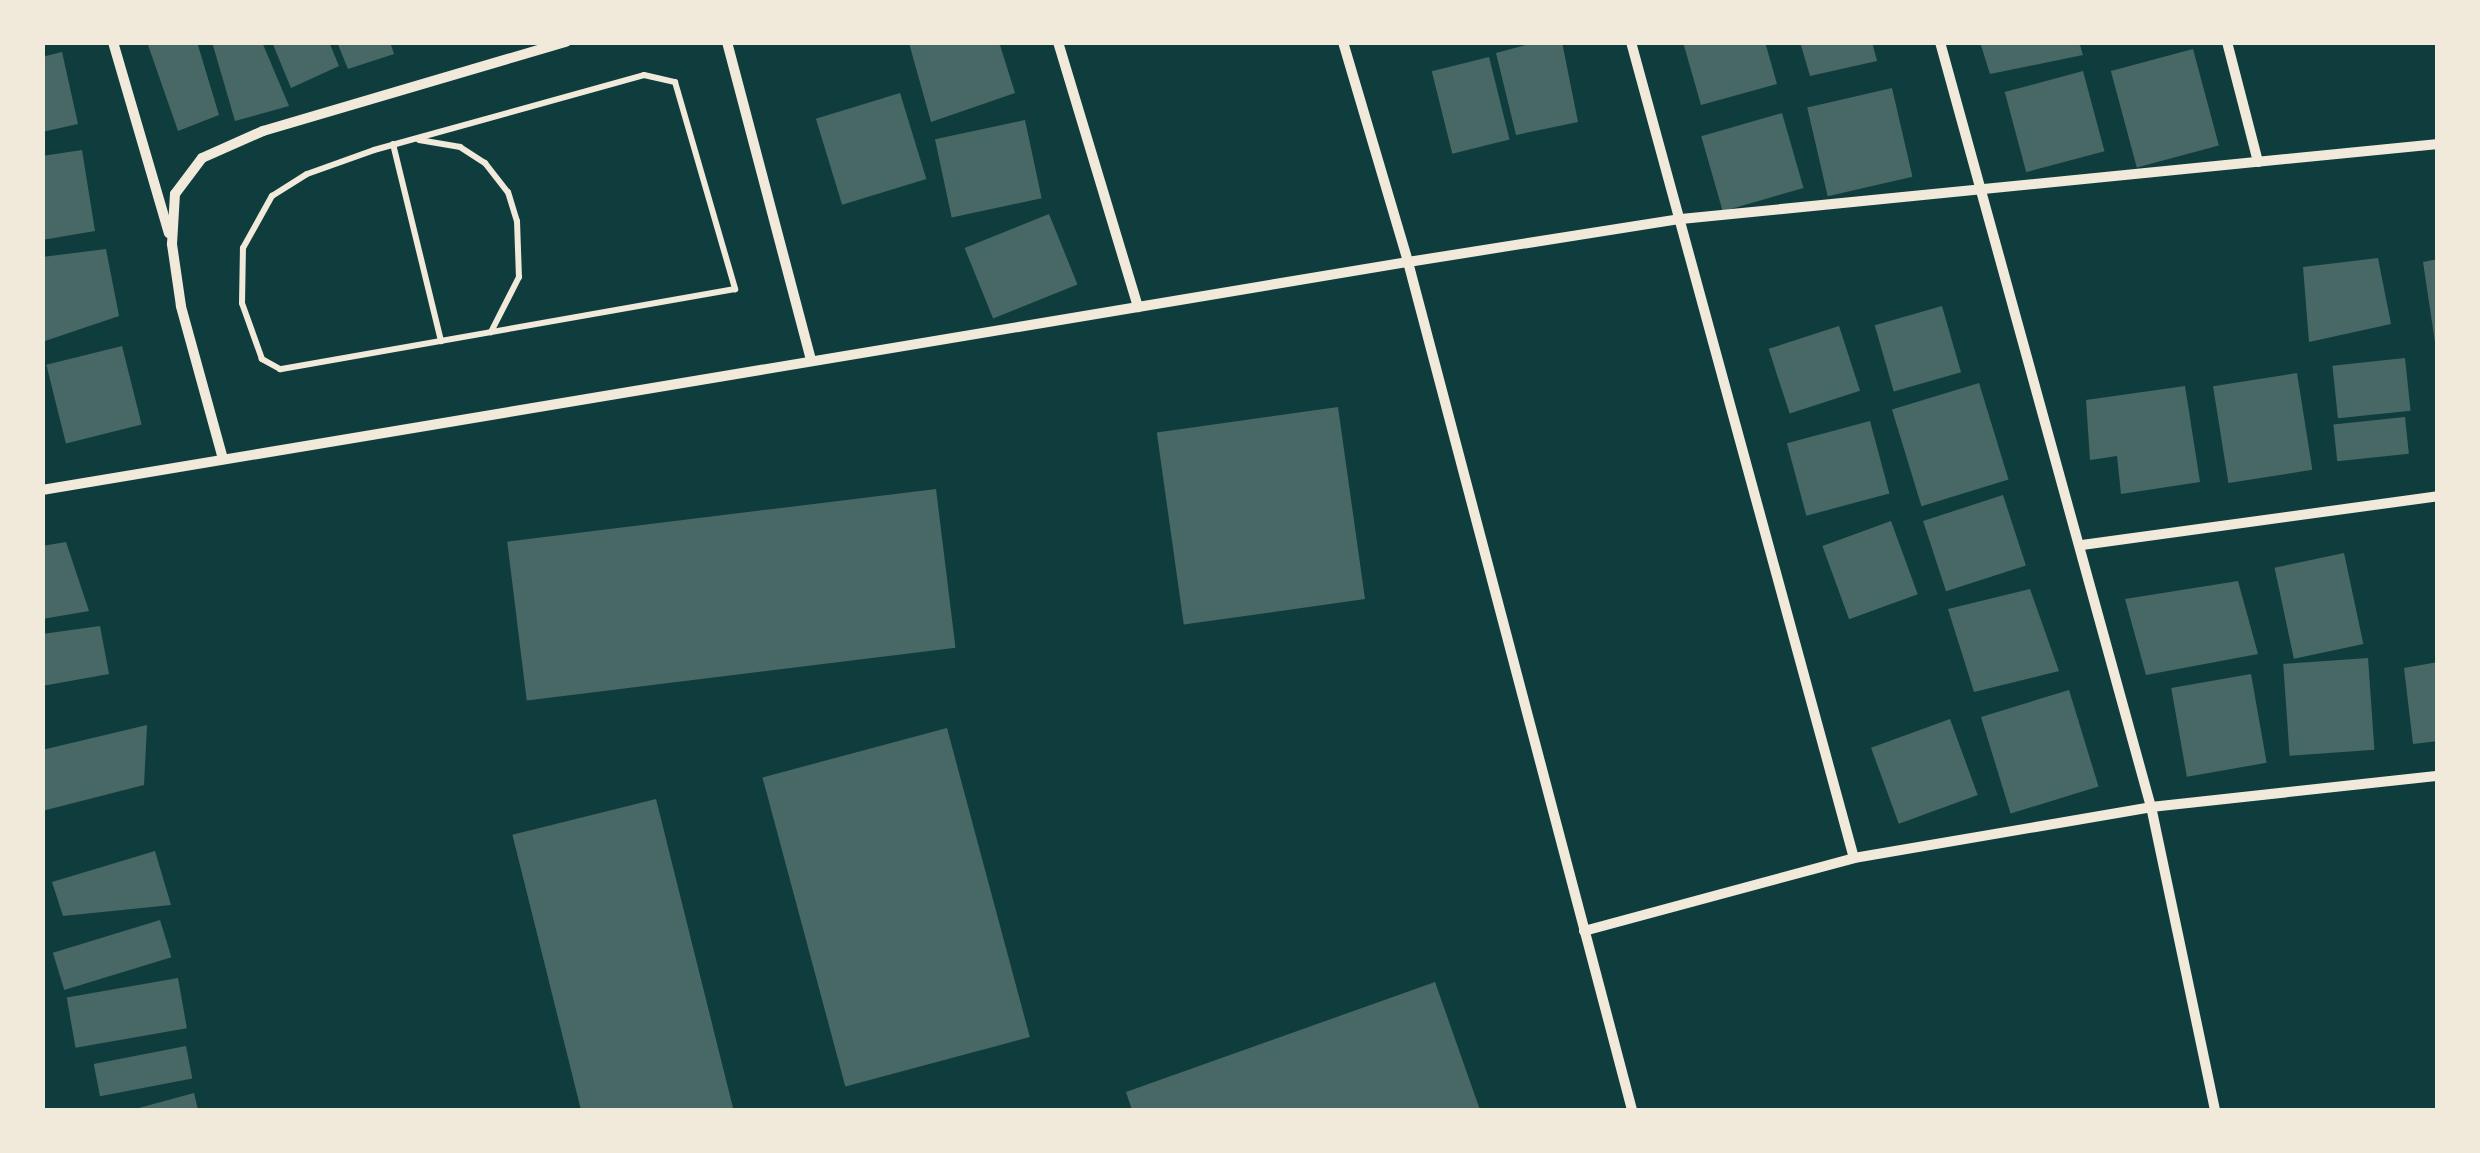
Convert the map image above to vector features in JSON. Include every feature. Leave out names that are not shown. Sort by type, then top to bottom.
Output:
[{"type":"street","points":[[113,42],[172,244],[181,306],[223,460]]},
{"type":"street","points":[[172,244],[175,194],[202,158],[263,131],[566,42]]},
{"type":"street","points":[[726,42],[811,361]]},
{"type":"street","points":[[1058,42],[1138,307]]},
{"type":"street","points":[[1342,42],[1408,262],[1632,1110]]},
{"type":"street","points":[[1631,42],[1854,858]]},
{"type":"street","points":[[1940,42],[1978,190],[2082,545],[2151,808],[2215,1110]]},
{"type":"street","points":[[2227,42],[2258,162]]},
{"type":"street","points":[[42,490],[1681,219],[2438,144]]},
{"type":"street","points":[[2082,545],[2438,496]]},
{"type":"street","points":[[1584,931],[1854,858],[2151,808],[2438,776]]},
{"type":"path","points":[[644,76],[675,82],[735,289],[280,369],[262,359],[245,317],[243,248],[272,196],[306,174],[393,144],[644,76]]},
{"type":"path","points":[[412,139],[460,146],[485,163],[508,192],[518,221],[519,278],[491,332]]},
{"type":"path","points":[[393,144],[442,340]]},
{"type":"building","points":[[147,42],[197,42],[219,115],[178,131]]},
{"type":"building","points":[[212,42],[262,42],[289,106],[235,121]]},
{"type":"building","points":[[272,42],[329,42],[339,66],[291,88]]},
{"type":"building","points":[[337,42],[390,42],[394,54],[348,69]]},
{"type":"building","points":[[999,42],[1015,93],[931,122],[909,43]]},
{"type":"building","points":[[1537,42],[1562,42],[1578,122],[1516,135],[1496,53]]},
{"type":"building","points":[[1683,42],[1765,42],[1777,84],[1701,105]]},
{"type":"building","points":[[1800,42],[1872,42],[1877,61],[1810,76]]},
{"type":"building","points":[[1980,42],[2079,42],[2083,55],[1990,74]]},
{"type":"building","points":[[2193,49],[2219,146],[2137,168],[2111,71]]},
{"type":"building","points":[[62,52],[78,124],[42,132],[42,57]]},
{"type":"building","points":[[1489,57],[1510,139],[1452,154],[1432,71]]},
{"type":"building","points":[[2083,71],[2104,151],[2026,172],[2005,92]]},
{"type":"building","points":[[1892,88],[1912,177],[1828,196],[1807,108]]},
{"type":"building","points":[[900,93],[926,179],[842,205],[816,119]]},
{"type":"building","points":[[1782,113],[1803,188],[1723,211],[1701,136]]},
{"type":"building","points":[[1025,120],[1042,198],[952,217],[935,139]]},
{"type":"building","points":[[82,150],[95,231],[42,240],[42,156]]},
{"type":"building","points":[[1049,214],[1077,284],[993,319],[965,248]]},
{"type":"building","points":[[106,249],[119,316],[42,342],[42,257]]},
{"type":"building","points":[[2378,258],[2391,324],[2309,342],[2303,267]]},
{"type":"building","points":[[2438,259],[2438,342],[2435,342],[2423,262]]},
{"type":"building","points":[[1942,306],[1961,372],[1894,392],[1875,325]]},
{"type":"building","points":[[1839,326],[1860,391],[1790,414],[1769,349]]},
{"type":"building","points":[[122,346],[142,425],[66,443],[46,365]]},
{"type":"building","points":[[2405,358],[2411,411],[2338,418],[2332,366]]},
{"type":"building","points":[[2297,373],[2312,470],[2228,483],[2213,386]]},
{"type":"building","points":[[1979,383],[2009,480],[1922,506],[1892,410]]},
{"type":"building","points":[[2185,386],[2200,482],[2121,494],[2117,456],[2090,460],[2086,400]]},
{"type":"building","points":[[1338,407],[1365,599],[1184,625],[1157,432]]},
{"type":"building","points":[[2405,417],[2409,454],[2337,461],[2333,425]]},
{"type":"building","points":[[1870,421],[1889,493],[1806,516],[1787,443]]},
{"type":"building","points":[[936,489],[955,648],[527,700],[507,542]]},
{"type":"building","points":[[2003,495],[2026,565],[1946,591],[1923,521]]},
{"type":"building","points":[[1891,521],[1918,594],[1849,619],[1822,546]]},
{"type":"building","points":[[66,542],[89,611],[42,619],[42,546]]},
{"type":"building","points":[[2344,553],[2363,644],[2294,659],[2275,568]]},
{"type":"building","points":[[2238,581],[2258,654],[2146,675],[2125,599]]},
{"type":"building","points":[[2030,589],[2059,671],[1974,692],[1948,609]]},
{"type":"building","points":[[100,626],[109,674],[42,686],[42,634]]},
{"type":"building","points":[[2368,658],[2374,750],[2290,756],[2283,664]]},
{"type":"building","points":[[2438,662],[2438,741],[2413,744],[2404,668]]},
{"type":"building","points":[[2251,674],[2267,763],[2187,777],[2171,688]]},
{"type":"building","points":[[2069,690],[2099,787],[2011,813],[1981,717]]},
{"type":"building","points":[[1950,719],[1978,795],[1899,824],[1871,748]]},
{"type":"building","points":[[147,725],[144,785],[42,811],[42,750]]},
{"type":"building","points":[[947,728],[1030,1037],[845,1087],[763,777]]},
{"type":"building","points":[[656,799],[733,1109],[581,1110],[512,835]]},
{"type":"building","points":[[155,851],[171,905],[63,916],[52,882]]},
{"type":"building","points":[[160,920],[171,957],[64,990],[53,953]]},
{"type":"building","points":[[178,978],[187,1028],[76,1048],[67,998]]},
{"type":"building","points":[[1435,982],[1480,1110],[1132,1110],[1126,1092]]},
{"type":"building","points":[[186,1046],[192,1078],[100,1096],[94,1064]]},
{"type":"building","points":[[194,1093],[198,1110],[135,1110],[135,1109]]}]
